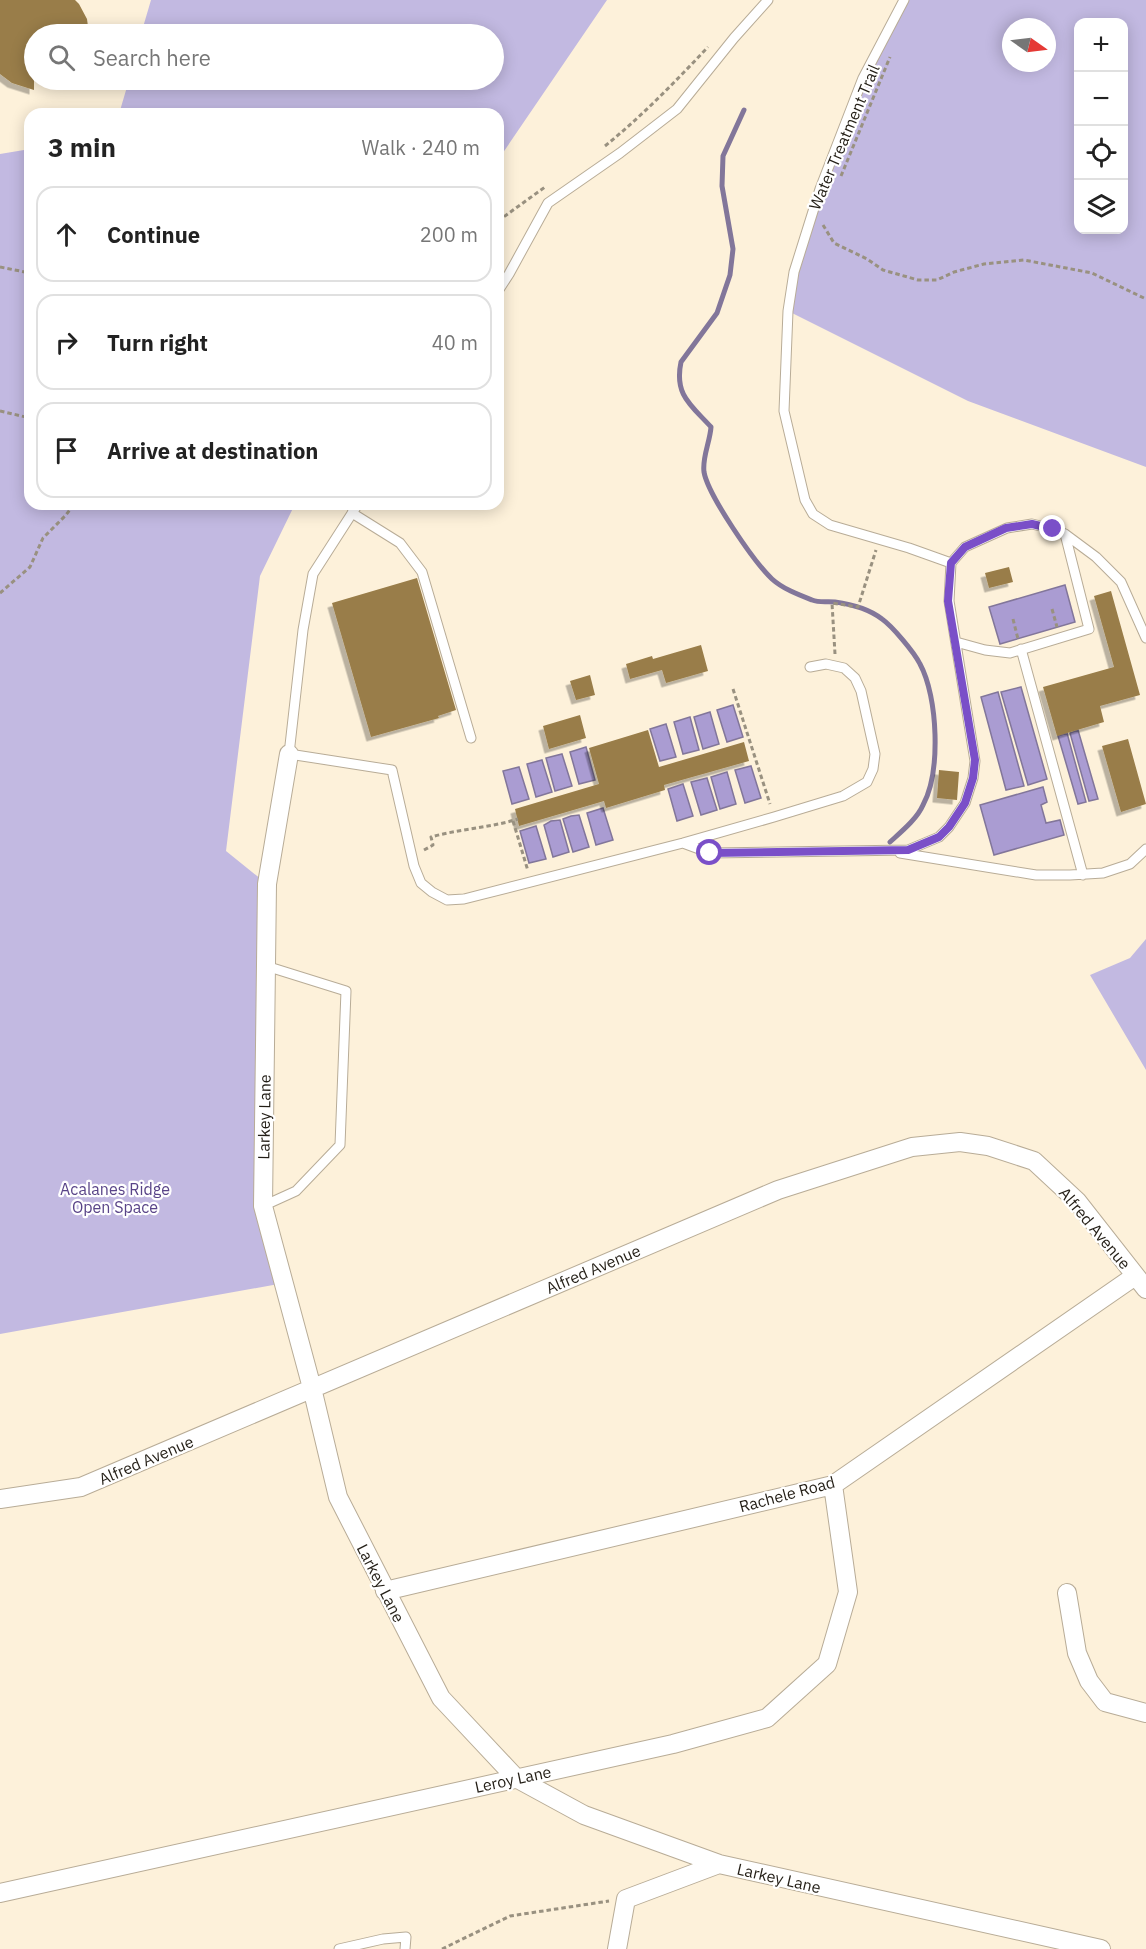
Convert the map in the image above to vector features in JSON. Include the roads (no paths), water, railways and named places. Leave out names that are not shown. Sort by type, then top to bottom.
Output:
[{"type":"street","name":"Larkey Lane","points":[[289,754],[267,884],[263,1206],[312,1388],[338,1497],[441,1698],[516,1778],[584,1815],[719,1864],[1101,1949]]},
{"type":"street","name":"Alfred Avenue","points":[[0,1499],[81,1487],[778,1190],[912,1147],[960,1142],[988,1146],[1034,1161],[1077,1202],[1140,1283]]},
{"type":"street","name":"Rachele Road","points":[[385,1591],[833,1485],[1140,1283]]},
{"type":"street","name":"Leroy Lane","points":[[0,1893],[674,1744],[767,1718],[827,1664],[848,1592],[833,1485]]},
{"type":"street","points":[[1067,1593],[1077,1653],[1089,1682],[1106,1702],[1146,1713]]},
{"type":"street","points":[[617,1949],[626,1899],[719,1864]]},
{"type":"lane","points":[[504,281],[549,203],[677,109],[768,0]]},
{"type":"lane","points":[[904,0],[863,78],[820,189],[794,272],[788,311],[784,411],[806,500],[813,514],[820,521],[951,563]]},
{"type":"lane","points":[[354,510],[313,574],[303,630],[289,754],[392,770],[412,856],[421,883],[447,900],[464,899],[683,843],[843,796],[867,782],[873,769],[875,754],[861,691],[855,678],[844,668],[836,666],[826,664],[810,667]]},
{"type":"lane","points":[[358,510],[400,543],[422,572],[471,738]]},
{"type":"lane","points":[[683,843],[710,853],[888,851],[908,850],[939,837],[949,827],[965,803],[973,778],[975,760],[948,601],[951,563],[965,547],[1006,528],[1032,524],[1065,534],[1096,557],[1120,582],[1146,638]]},
{"type":"lane","points":[[956,642],[1010,653],[1089,629],[1065,534]]},
{"type":"lane","points":[[1021,649],[1083,875]]},
{"type":"lane","points":[[888,851],[1036,875],[1083,875],[1103,873],[1130,864],[1146,849]]},
{"type":"lane","points":[[263,1206],[296,1191],[340,1145],[346,991],[266,966]]},
{"type":"lane","points":[[339,1949],[383,1939],[406,1937],[405,1949]]},
{"type":"waterway","points":[[744,110],[723,156],[722,186],[733,249],[730,275],[717,313],[681,362],[680,383],[686,399],[711,427],[704,466],[707,483],[733,528],[764,570],[781,586],[802,596],[815,601],[853,606],[877,615],[897,633],[920,664],[931,695],[934,714],[933,774],[929,791],[917,815],[890,842]]},
{"type":"park label","name":"Acalanes Ridge Open Space","points":[[115,1198]]}]
